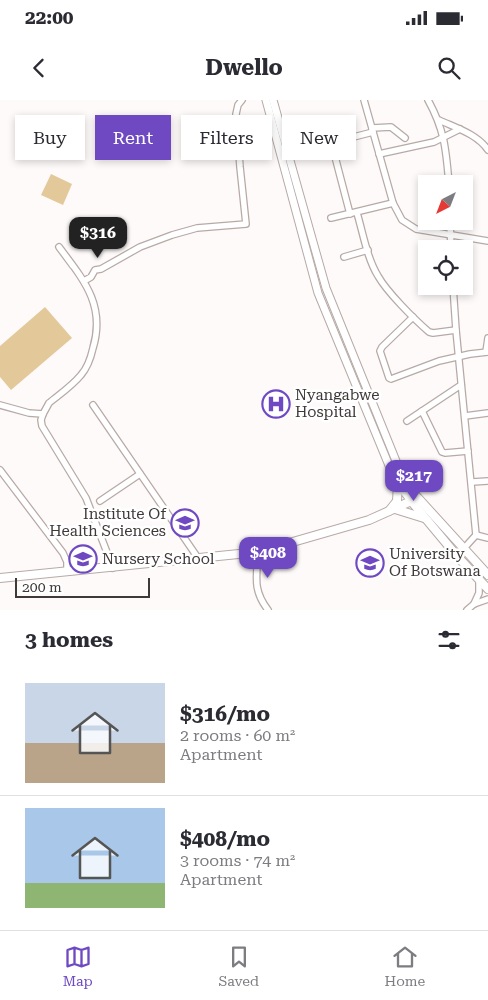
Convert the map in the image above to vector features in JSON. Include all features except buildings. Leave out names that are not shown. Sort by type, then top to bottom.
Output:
[{"type":"main road","points":[[387,513],[397,501],[398,484]]},
{"type":"main road","points":[[0,578],[258,552],[387,513],[415,500]]},
{"type":"main road","points":[[415,500],[426,518],[457,556],[488,589]]},
{"type":"main road","points":[[415,500],[488,575]]},
{"type":"main road","points":[[395,510],[426,518]]},
{"type":"street","points":[[84,280],[92,276],[95,270],[101,269],[125,255],[172,235],[197,228],[246,224],[236,114],[238,105],[242,100]]},
{"type":"street","points":[[266,100],[318,293],[398,484],[415,500]]},
{"type":"street","points":[[273,100],[326,288],[394,456],[415,500]]},
{"type":"street","points":[[364,100],[393,203],[402,220],[416,228],[488,241]]},
{"type":"street","points":[[428,100],[439,120],[444,138],[447,175]]},
{"type":"street","points":[[439,120],[480,140],[488,150]]},
{"type":"street","points":[[405,138],[396,129],[391,127],[373,130],[338,141],[334,144],[333,149],[353,213],[378,276],[428,332],[456,330]]},
{"type":"street","points":[[379,154],[434,142],[460,130]]},
{"type":"street","points":[[331,218],[393,203]]},
{"type":"street","points":[[450,230],[450,240]]},
{"type":"street","points":[[73,266],[59,248],[84,280],[92,296],[96,313],[96,333],[92,354],[82,375],[49,403],[41,420],[45,433],[86,498],[113,568]]},
{"type":"street","points":[[344,257],[368,250]]},
{"type":"street","points":[[454,295],[476,535],[457,556]]},
{"type":"street","points":[[413,317],[380,351],[389,378],[395,379],[430,364],[459,356],[487,352],[488,338]]},
{"type":"street","points":[[407,421],[462,385]]},
{"type":"street","points":[[0,405],[29,413],[43,414]]},
{"type":"street","points":[[93,405],[198,558]]},
{"type":"street","points":[[422,411],[442,452],[468,451]]},
{"type":"street","points":[[465,416],[488,413]]},
{"type":"street","points":[[0,470],[63,553],[67,562],[67,572]]},
{"type":"street","points":[[100,501],[140,474]]},
{"type":"street","points":[[472,482],[488,481]]},
{"type":"street","points":[[476,535],[488,538]]},
{"type":"street","points":[[258,552],[257,592],[268,610]]},
{"type":"street","points":[[468,610],[474,604],[479,594],[479,580]]},
{"type":"street","points":[[474,604],[488,599]]},
{"type":"shaded area","points":[[51,174],[72,184],[63,205],[41,195]]},
{"type":"shaded area","points":[[45,307],[72,338],[11,390],[0,377],[0,346]]},
{"type":"place","name":"Nyangabwe Hospital","points":[[276,404]]},
{"type":"place","name":"Institute Of Health Sciences","points":[[185,523]]},
{"type":"place","name":"Nursery School","points":[[83,559]]},
{"type":"place","name":"University Of Botswana","points":[[370,563]]}]
